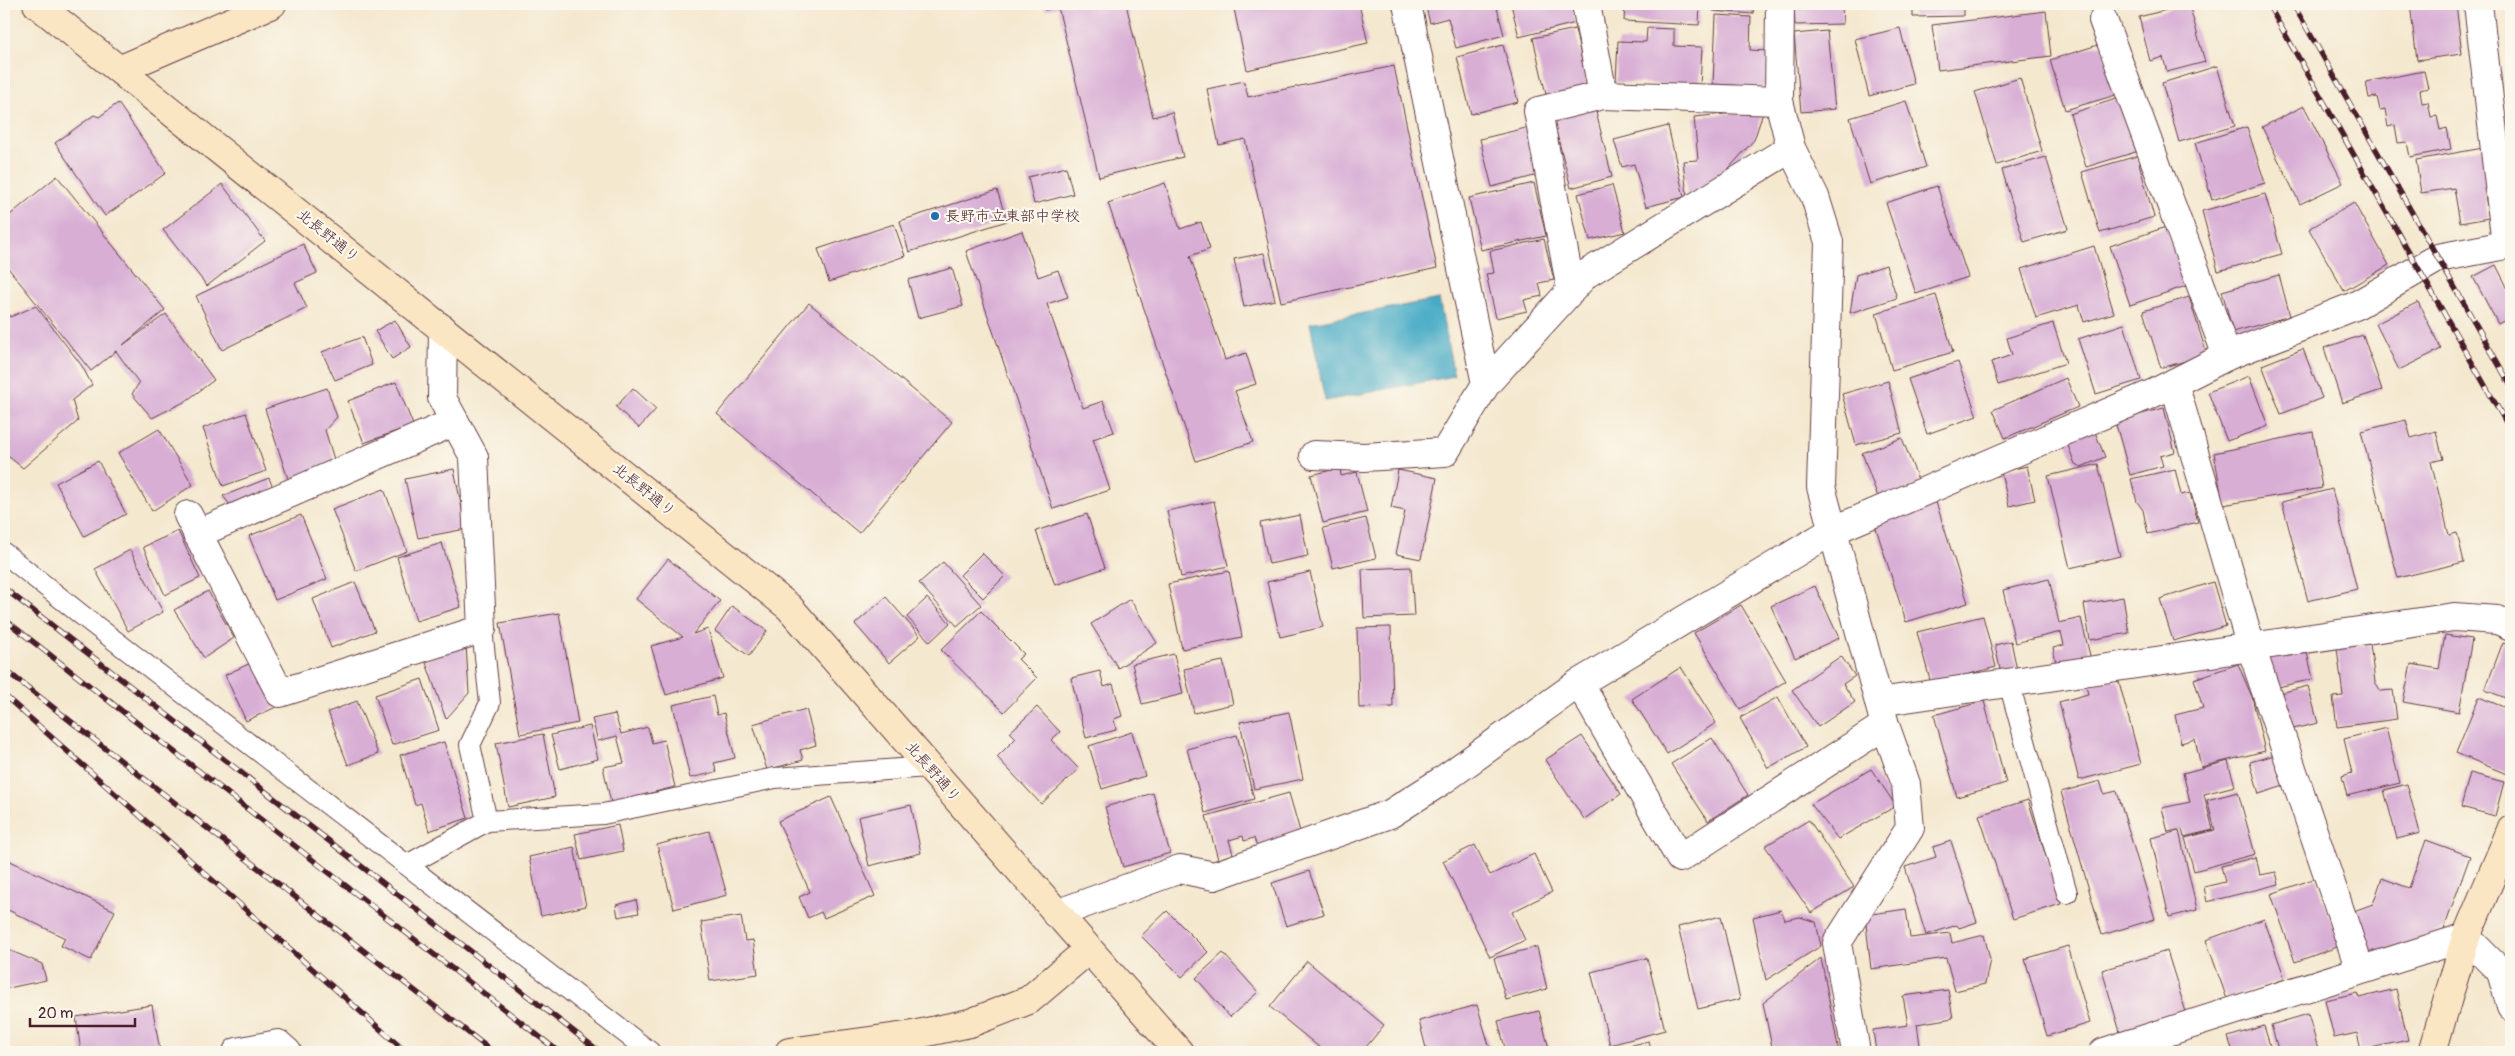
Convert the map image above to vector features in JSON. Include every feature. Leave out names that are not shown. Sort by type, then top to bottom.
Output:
[{"type":"street","name":"北長野通り","points":[[37,4],[121,69],[789,607],[1056,914],[1179,1052]]},
{"type":"street","points":[[121,69],[272,4]]},
{"type":"street","points":[[1407,4],[1486,384]]},
{"type":"street","points":[[1586,4],[1603,95]]},
{"type":"street","points":[[1780,4],[1779,102],[1791,148],[1815,197],[1829,242],[1821,487],[1882,713],[1906,784],[1910,828],[1837,944],[1856,1052]]},
{"type":"street","points":[[1056,914],[1180,869],[1214,876],[1390,814],[1440,782],[1579,683],[1832,532],[2174,383],[2227,356],[2355,306],[2438,258],[2509,245],[2478,4]]},
{"type":"street","points":[[2103,20],[2227,356]]},
{"type":"street","points":[[1571,290],[1538,112],[1603,95],[1779,102]]},
{"type":"street","points":[[1314,455],[1364,457],[1444,452],[1486,384],[1586,274],[1791,148]]},
{"type":"street","points":[[443,328],[442,398],[474,457],[482,629],[280,693],[192,524],[454,422]]},
{"type":"street","points":[[2174,383],[2251,647],[2360,970]]},
{"type":"street","points":[[1579,683],[1680,858],[1882,713],[2009,683],[2454,617],[2497,620],[2511,626]]},
{"type":"street","points":[[2432,1052],[2466,937],[2511,830]]},
{"type":"street","points":[[2104,1052],[2466,937]]},
{"type":"street","points":[[2466,937],[2501,972],[2511,1007]]},
{"type":"street","points":[[789,1052],[913,1035],[970,1023],[1029,1000],[1088,950]]},
{"type":"street","points":[[237,1052],[278,1044],[287,1052]]},
{"type":"lane","points":[[4,553],[88,620],[650,1052]]},
{"type":"lane","points":[[482,629],[490,703],[470,745],[487,821]]},
{"type":"lane","points":[[2009,683],[2067,893]]},
{"type":"lane","points":[[407,865],[487,821],[603,814],[775,778],[928,767]]},
{"type":"water","points":[[1439,299],[1454,376],[1325,401],[1310,323]]},
{"type":"building","points":[[1043,4],[1126,4],[1153,117],[1172,112],[1183,157],[1099,177],[1058,7],[1045,10]]},
{"type":"building","points":[[1233,4],[1359,4],[1368,43],[1247,70]]},
{"type":"building","points":[[1425,4],[1496,4],[1504,35],[1456,48],[1448,18],[1430,23]]},
{"type":"building","points":[[1511,4],[1571,4],[1576,23],[1519,37]]},
{"type":"building","points":[[1625,4],[1700,4],[1699,25],[1624,21]]},
{"type":"building","points":[[1714,4],[1754,4],[1753,14],[1713,11]]},
{"type":"building","points":[[1794,4],[1842,4],[1843,24],[1795,25]]},
{"type":"building","points":[[1913,4],[1963,4],[1963,16],[1913,17]]},
{"type":"building","points":[[2189,4],[2205,62],[2167,72],[2163,57],[2150,61],[2139,17]]},
{"type":"building","points":[[2410,4],[2456,4],[2462,54],[2417,60]]},
{"type":"building","points":[[2046,11],[2051,56],[1938,70],[1932,25]]},
{"type":"building","points":[[1716,15],[1751,17],[1750,50],[1768,51],[1766,87],[1713,84]]},
{"type":"building","points":[[1647,28],[1674,29],[1674,46],[1702,47],[1700,86],[1616,82],[1618,41],[1646,42]]},
{"type":"building","points":[[1900,28],[1914,84],[1869,96],[1855,39]]},
{"type":"building","points":[[1575,29],[1589,93],[1548,103],[1533,38]]},
{"type":"building","points":[[1827,31],[1835,109],[1801,112],[1794,34]]},
{"type":"building","points":[[2101,44],[2116,95],[2065,110],[2050,60]]},
{"type":"building","points":[[1503,45],[1518,102],[1471,114],[1457,57]]},
{"type":"building","points":[[1394,66],[1437,268],[1281,302],[1245,139],[1219,145],[1207,89],[1244,81],[1248,97]]},
{"type":"building","points":[[2217,66],[2235,126],[2179,142],[2162,83]]},
{"type":"building","points":[[2424,71],[2428,88],[2420,90],[2422,103],[2428,102],[2431,117],[2437,116],[2440,130],[2447,128],[2451,149],[2410,157],[2407,142],[2398,143],[2395,125],[2388,127],[2385,109],[2380,110],[2377,97],[2369,98],[2366,82]]},
{"type":"building","points":[[2020,78],[2042,151],[1997,165],[1975,92]]},
{"type":"building","points":[[2122,97],[2139,151],[2086,167],[2070,114]]},
{"type":"building","points":[[1906,101],[1926,167],[1870,184],[1850,118]]},
{"type":"building","points":[[118,103],[166,173],[105,216],[55,143],[94,115],[99,117]]},
{"type":"building","points":[[2304,106],[2343,183],[2300,204],[2262,127]]},
{"type":"building","points":[[1595,108],[1612,177],[1571,188],[1553,119]]},
{"type":"building","points":[[1764,110],[1754,140],[1723,175],[1687,195],[1683,161],[1698,160],[1694,117]]},
{"type":"building","points":[[1668,126],[1684,197],[1646,207],[1634,164],[1622,167],[1614,140]]},
{"type":"building","points":[[1530,127],[1542,174],[1492,187],[1480,139]]},
{"type":"building","points":[[2247,127],[2265,183],[2212,200],[2195,143]]},
{"type":"building","points":[[2483,148],[2490,186],[2484,189],[2489,218],[2460,223],[2454,188],[2421,193],[2416,160]]},
{"type":"building","points":[[2137,156],[2154,217],[2100,233],[2082,172]]},
{"type":"building","points":[[2046,157],[2068,229],[2024,242],[2002,170]]},
{"type":"building","points":[[1066,167],[1073,194],[1034,204],[1028,177]]},
{"type":"building","points":[[57,176],[165,310],[123,345],[166,314],[214,380],[186,401],[152,418],[132,394],[139,383],[116,351],[91,371],[4,263],[4,220]]},
{"type":"building","points":[[1165,183],[1180,229],[1201,222],[1210,249],[1190,256],[1225,360],[1246,353],[1256,384],[1235,391],[1253,442],[1196,461],[1108,203]]},
{"type":"building","points":[[1534,183],[1546,236],[1481,250],[1469,198]]},
{"type":"building","points":[[222,184],[265,241],[207,286],[163,230]]},
{"type":"building","points":[[1612,185],[1625,232],[1590,240],[1578,194]]},
{"type":"building","points":[[1937,186],[1968,277],[1916,294],[1886,203]]},
{"type":"building","points":[[997,190],[1007,221],[909,252],[900,221]]},
{"type":"building","points":[[2265,194],[2282,254],[2218,271],[2202,211]]},
{"type":"building","points":[[2354,203],[2389,265],[2344,291],[2309,229]]},
{"type":"building","points":[[894,224],[905,256],[829,282],[818,249]]},
{"type":"building","points":[[2166,227],[2186,286],[2130,305],[2110,246]]},
{"type":"building","points":[[1022,231],[1038,277],[1058,270],[1068,297],[1047,304],[1083,408],[1103,401],[1114,432],[1093,439],[1110,490],[1053,509],[966,251]]},
{"type":"building","points":[[1544,239],[1554,280],[1539,283],[1542,296],[1524,300],[1527,311],[1496,318],[1486,274],[1494,273],[1490,251]]},
{"type":"building","points":[[303,244],[317,273],[295,283],[307,308],[222,350],[196,296]]},
{"type":"building","points":[[2094,246],[2114,313],[2084,322],[2079,305],[2036,318],[2021,269]]},
{"type":"building","points":[[1264,253],[1275,300],[1244,307],[1234,259]]},
{"type":"building","points":[[1886,265],[1897,298],[1850,313],[1856,275]]},
{"type":"building","points":[[2496,265],[2511,295],[2511,317],[2498,324],[2473,277]]},
{"type":"building","points":[[952,268],[963,306],[918,318],[908,280]]},
{"type":"building","points":[[2279,275],[2290,316],[2233,332],[2222,291]]},
{"type":"building","points":[[1936,295],[1953,352],[1892,370],[1876,313]]},
{"type":"building","points":[[2189,297],[2207,355],[2161,368],[2143,311]]},
{"type":"building","points":[[2418,302],[2441,349],[2399,370],[2376,324]]},
{"type":"building","points":[[809,303],[952,422],[859,533],[717,414]]},
{"type":"building","points":[[4,306],[10,317],[36,306],[82,366],[92,385],[72,400],[78,421],[23,468],[9,457],[4,462]]},
{"type":"building","points":[[395,320],[411,347],[392,359],[375,331]]},
{"type":"building","points":[[2053,323],[2066,363],[1998,385],[1991,362],[2012,355],[2007,338]]},
{"type":"building","points":[[2124,324],[2141,380],[2096,394],[2078,339]]},
{"type":"building","points":[[2363,335],[2382,390],[2342,403],[2324,348]]},
{"type":"building","points":[[362,337],[372,365],[335,380],[322,352]]},
{"type":"building","points":[[2303,349],[2322,398],[2281,414],[2262,365]]},
{"type":"building","points":[[1958,362],[1977,416],[1927,434],[1908,379]]},
{"type":"building","points":[[2249,376],[2268,426],[2227,441],[2208,392]]},
{"type":"building","points":[[2066,378],[2078,407],[2005,438],[1993,410]]},
{"type":"building","points":[[1888,381],[1902,433],[1856,445],[1842,394]]},
{"type":"building","points":[[396,382],[413,425],[364,443],[348,401]]},
{"type":"building","points":[[327,388],[337,417],[325,430],[336,466],[289,482],[265,409]]},
{"type":"building","points":[[633,388],[656,409],[639,428],[616,407]]},
{"type":"building","points":[[2164,408],[2175,452],[2160,456],[2163,466],[2130,475],[2115,421]]},
{"type":"building","points":[[246,413],[266,471],[223,486],[203,428]]},
{"type":"building","points":[[2406,420],[2411,438],[2436,431],[2443,459],[2431,462],[2449,535],[2457,533],[2464,562],[2398,578],[2361,431]]},
{"type":"building","points":[[2093,427],[2105,457],[2081,467],[2075,464],[2065,438]]},
{"type":"building","points":[[159,429],[193,485],[152,511],[118,453]]},
{"type":"building","points":[[2313,432],[2322,488],[2223,505],[2214,453]]},
{"type":"building","points":[[1902,438],[1920,485],[1879,500],[1862,453]]},
{"type":"building","points":[[98,461],[126,514],[84,536],[56,483]]},
{"type":"building","points":[[2098,464],[2120,556],[2070,568],[2048,476]]},
{"type":"building","points":[[2027,466],[2035,500],[2009,506],[2001,472]]},
{"type":"building","points":[[1340,468],[1341,476],[1357,472],[1367,512],[1323,523],[1311,475]]},
{"type":"building","points":[[454,469],[466,529],[418,538],[405,479]]},
{"type":"building","points":[[2175,469],[2181,495],[2190,493],[2198,522],[2148,534],[2143,510],[2137,502],[2131,479]]},
{"type":"building","points":[[1398,470],[1437,478],[1421,559],[1396,554],[1405,511],[1391,508]]},
{"type":"building","points":[[269,478],[275,493],[231,506],[223,496]]},
{"type":"building","points":[[384,489],[407,551],[356,571],[332,509]]},
{"type":"building","points":[[2332,489],[2357,589],[2308,601],[2282,502]]},
{"type":"building","points":[[1214,501],[1228,566],[1181,577],[1167,511]]},
{"type":"building","points":[[1936,502],[1968,603],[1906,622],[1874,522]]},
{"type":"building","points":[[1087,514],[1105,568],[1055,585],[1036,531]]},
{"type":"building","points":[[301,515],[327,579],[275,600],[249,536]]},
{"type":"building","points":[[1300,515],[1308,556],[1269,564],[1260,523]]},
{"type":"building","points":[[1366,518],[1376,558],[1333,568],[1323,528]]},
{"type":"building","points":[[178,531],[200,578],[165,595],[143,547]]},
{"type":"building","points":[[442,543],[461,607],[416,621],[397,557]]},
{"type":"building","points":[[130,550],[163,612],[128,631],[95,569]]},
{"type":"building","points":[[982,553],[1005,576],[983,598],[960,575]]},
{"type":"building","points":[[668,559],[720,601],[693,634],[708,629],[723,678],[666,695],[651,646],[683,637],[636,599]]},
{"type":"building","points":[[943,562],[981,605],[957,626],[919,583]]},
{"type":"building","points":[[1411,567],[1414,616],[1364,618],[1362,569]]},
{"type":"building","points":[[1229,571],[1242,637],[1182,649],[1168,584]]},
{"type":"building","points":[[1310,572],[1323,627],[1280,637],[1267,582]]},
{"type":"building","points":[[2049,579],[2059,623],[2081,618],[2092,664],[2058,672],[2053,648],[2064,645],[2061,632],[2015,643],[2003,590]]},
{"type":"building","points":[[355,582],[375,631],[331,648],[313,599]]},
{"type":"building","points":[[2213,582],[2226,626],[2173,641],[2160,599]]},
{"type":"building","points":[[1815,586],[1839,638],[1795,658],[1771,606]]},
{"type":"building","points":[[208,591],[234,638],[204,658],[174,610]]},
{"type":"building","points":[[886,597],[920,636],[889,663],[855,624]]},
{"type":"building","points":[[2123,597],[2129,633],[2090,640],[2084,604]]},
{"type":"building","points":[[927,598],[950,623],[930,642],[907,617]]},
{"type":"building","points":[[1130,599],[1157,643],[1118,668],[1091,624]]},
{"type":"building","points":[[1741,605],[1786,681],[1740,709],[1694,633]]},
{"type":"building","points":[[732,606],[767,631],[749,656],[715,631]]},
{"type":"building","points":[[981,611],[1024,654],[1018,659],[1037,678],[1004,712],[941,650]]},
{"type":"building","points":[[559,613],[578,723],[520,734],[500,623]]},
{"type":"building","points":[[1983,616],[1996,667],[1931,684],[1917,632]]},
{"type":"building","points":[[1391,627],[1393,707],[1359,708],[1357,628]]},
{"type":"building","points":[[2445,635],[2472,639],[2459,712],[2403,702],[2411,664],[2439,669]]},
{"type":"building","points":[[2011,641],[2017,670],[2001,674],[1995,645]]},
{"type":"building","points":[[2503,642],[2511,645],[2511,700],[2485,690]]},
{"type":"building","points":[[2370,644],[2375,682],[2381,691],[2393,690],[2397,719],[2337,727],[2333,697],[2343,696],[2337,648]]},
{"type":"building","points":[[466,645],[469,693],[446,719],[425,660]]},
{"type":"building","points":[[2306,648],[2313,679],[2274,688],[2267,656]]},
{"type":"building","points":[[1174,654],[1183,694],[1142,704],[1132,664]]},
{"type":"building","points":[[1841,656],[1855,676],[1843,684],[1855,702],[1818,727],[1792,690]]},
{"type":"building","points":[[255,661],[276,707],[246,721],[225,675]]},
{"type":"building","points":[[1223,661],[1233,704],[1194,713],[1184,669]]},
{"type":"building","points":[[2238,664],[2252,697],[2265,751],[2201,767],[2195,739],[2181,743],[2175,715],[2203,708],[2194,679]]},
{"type":"building","points":[[1681,667],[1716,723],[1667,754],[1632,699]]},
{"type":"building","points":[[1100,671],[1104,687],[1113,684],[1122,716],[1114,719],[1116,730],[1086,738],[1071,678]]},
{"type":"building","points":[[422,679],[439,730],[392,745],[375,695]]},
{"type":"building","points":[[2112,679],[2119,682],[2141,764],[2079,780],[2059,702],[2088,694],[2086,686]]},
{"type":"building","points":[[2308,686],[2318,723],[2289,730],[2280,693]]},
{"type":"building","points":[[713,696],[717,715],[724,713],[735,758],[714,763],[717,772],[690,778],[673,705]]},
{"type":"building","points":[[1778,697],[1806,747],[1768,768],[1740,718]]},
{"type":"building","points":[[2479,697],[2511,710],[2511,770],[2509,775],[2456,753]]},
{"type":"building","points":[[357,701],[378,754],[348,765],[328,712]]},
{"type":"building","points":[[1984,701],[2006,783],[1957,797],[1934,715]]},
{"type":"building","points":[[1037,707],[1060,732],[1051,740],[1079,769],[1041,804],[997,757],[1016,738],[1010,732]]},
{"type":"building","points":[[806,709],[816,745],[800,750],[803,760],[767,770],[753,724]]},
{"type":"building","points":[[1289,712],[1303,779],[1254,789],[1240,722]]},
{"type":"building","points":[[615,714],[621,734],[648,727],[652,743],[664,740],[675,787],[611,803],[603,767],[624,763],[617,736],[598,741],[592,719]]},
{"type":"building","points":[[590,726],[598,759],[560,769],[551,735]]},
{"type":"building","points":[[2386,728],[2400,783],[2347,796],[2342,776],[2352,773],[2344,739]]},
{"type":"building","points":[[1132,732],[1145,776],[1102,789],[1089,746]]},
{"type":"building","points":[[543,734],[555,797],[508,807],[496,743]]},
{"type":"building","points":[[1237,735],[1254,799],[1205,813],[1187,749]]},
{"type":"building","points":[[1582,736],[1621,794],[1584,819],[1545,760]]},
{"type":"building","points":[[1712,738],[1748,795],[1708,821],[1671,764]]},
{"type":"building","points":[[444,742],[468,818],[429,831],[421,803],[415,805],[400,755]]},
{"type":"building","points":[[2275,755],[2284,786],[2259,794],[2250,762]]},
{"type":"building","points":[[2228,761],[2235,786],[2204,794],[2213,830],[2184,837],[2182,829],[2168,832],[2162,808],[2190,802],[2183,773]]},
{"type":"building","points":[[1871,769],[1896,806],[1838,839],[1811,804]]},
{"type":"building","points":[[2470,773],[2504,782],[2495,816],[2461,807]]},
{"type":"building","points":[[2100,781],[2104,794],[2117,791],[2155,919],[2102,935],[2061,792]]},
{"type":"building","points":[[2407,784],[2420,833],[2397,839],[2384,790]]},
{"type":"building","points":[[2238,792],[2255,854],[2194,871],[2185,838],[2215,830],[2207,800]]},
{"type":"building","points":[[1153,793],[1170,853],[1123,867],[1105,807]]},
{"type":"building","points":[[1289,793],[1301,835],[1257,847],[1254,838],[1244,841],[1243,836],[1229,840],[1233,854],[1218,859],[1206,816]]},
{"type":"building","points":[[831,797],[875,896],[824,918],[821,912],[808,918],[799,897],[810,892],[778,821]]},
{"type":"building","points":[[2028,800],[2061,904],[2013,919],[1979,815]]},
{"type":"building","points":[[911,805],[921,853],[869,866],[858,817]]},
{"type":"building","points":[[1809,820],[1854,887],[1811,913],[1765,846]]},
{"type":"building","points":[[618,825],[623,851],[581,860],[575,834]]},
{"type":"building","points":[[709,831],[727,895],[674,909],[657,845]]},
{"type":"building","points":[[2179,831],[2197,910],[2169,917],[2151,838]]},
{"type":"building","points":[[2426,840],[2470,856],[2444,929],[2366,958],[2348,913],[2373,904],[2382,878],[2409,888]]},
{"type":"building","points":[[1951,841],[1977,922],[1959,928],[1957,925],[1926,935],[1905,867],[1936,857],[1933,847]]},
{"type":"building","points":[[1475,845],[1490,875],[1534,854],[1552,892],[1512,912],[1525,940],[1490,957],[1443,861]]},
{"type":"building","points":[[574,847],[586,906],[541,916],[529,857]]},
{"type":"building","points":[[2256,857],[2260,875],[2276,872],[2279,884],[2207,902],[2204,887],[2225,882],[2221,866]]},
{"type":"building","points":[[4,858],[115,911],[91,960],[61,946],[65,938],[4,908]]},
{"type":"building","points":[[1309,871],[1324,914],[1286,926],[1272,883]]},
{"type":"building","points":[[2316,878],[2340,946],[2295,962],[2271,894]]},
{"type":"building","points":[[636,900],[639,913],[618,917],[616,905]]},
{"type":"building","points":[[1906,909],[1910,938],[1950,933],[1952,943],[1984,935],[1990,959],[1985,984],[1955,991],[1946,958],[1871,969],[1865,915]]},
{"type":"building","points":[[1781,910],[1785,920],[1800,917],[1816,922],[1821,946],[1766,980],[1753,917]]},
{"type":"building","points":[[1167,911],[1208,952],[1182,977],[1141,936]]},
{"type":"building","points":[[741,916],[745,941],[753,940],[758,974],[710,981],[701,922]]},
{"type":"building","points":[[1721,916],[1740,999],[1698,1009],[1678,927]]},
{"type":"building","points":[[2264,919],[2285,979],[2227,999],[2206,940]]},
{"type":"building","points":[[2068,946],[2090,1023],[2047,1036],[2025,959]]},
{"type":"building","points":[[1537,947],[1547,989],[1506,1000],[1494,958]]},
{"type":"building","points":[[4,948],[42,964],[46,980],[4,989]]},
{"type":"building","points":[[2167,951],[2186,1012],[2120,1032],[2102,970]]},
{"type":"building","points":[[1223,953],[1258,992],[1230,1017],[1196,978]]},
{"type":"building","points":[[1647,958],[1665,1030],[1610,1045],[1591,972]]},
{"type":"building","points":[[1821,958],[1839,1052],[1773,1052],[1763,1003]]},
{"type":"building","points":[[1307,961],[1384,1025],[1362,1052],[1325,1052],[1270,1007]]},
{"type":"building","points":[[2396,989],[2408,1040],[2361,1050],[2357,1033],[2334,1038],[2325,1000],[2357,993],[2359,998]]},
{"type":"building","points":[[1948,990],[1953,1018],[1917,1024],[1921,1052],[1876,1052],[1873,1030],[1908,1025],[1903,996]]},
{"type":"building","points":[[152,1005],[160,1051],[81,1052],[76,1017]]},
{"type":"building","points":[[1477,1005],[1491,1052],[1427,1052],[1419,1021]]},
{"type":"building","points":[[1539,1011],[1550,1052],[1506,1052],[1498,1021]]},
{"type":"building","points":[[2308,1014],[2319,1052],[2279,1052],[2271,1025]]},
{"type":"building","points":[[2264,1026],[2272,1052],[2233,1052],[2228,1037]]},
{"type":"building","points":[[1649,1041],[1652,1052],[1604,1052]]},
{"type":"railway","points":[[2268,4],[2511,431]]},
{"type":"railway","points":[[2293,4],[2511,386]]},
{"type":"railway","points":[[4,588],[600,1052]]},
{"type":"railway","points":[[4,619],[559,1052]]},
{"type":"railway","points":[[4,669],[493,1052]]},
{"type":"railway","points":[[4,695],[406,1052]]},
{"type":"place","name":"長野市立東部中学校","points":[[935,216]]}]
